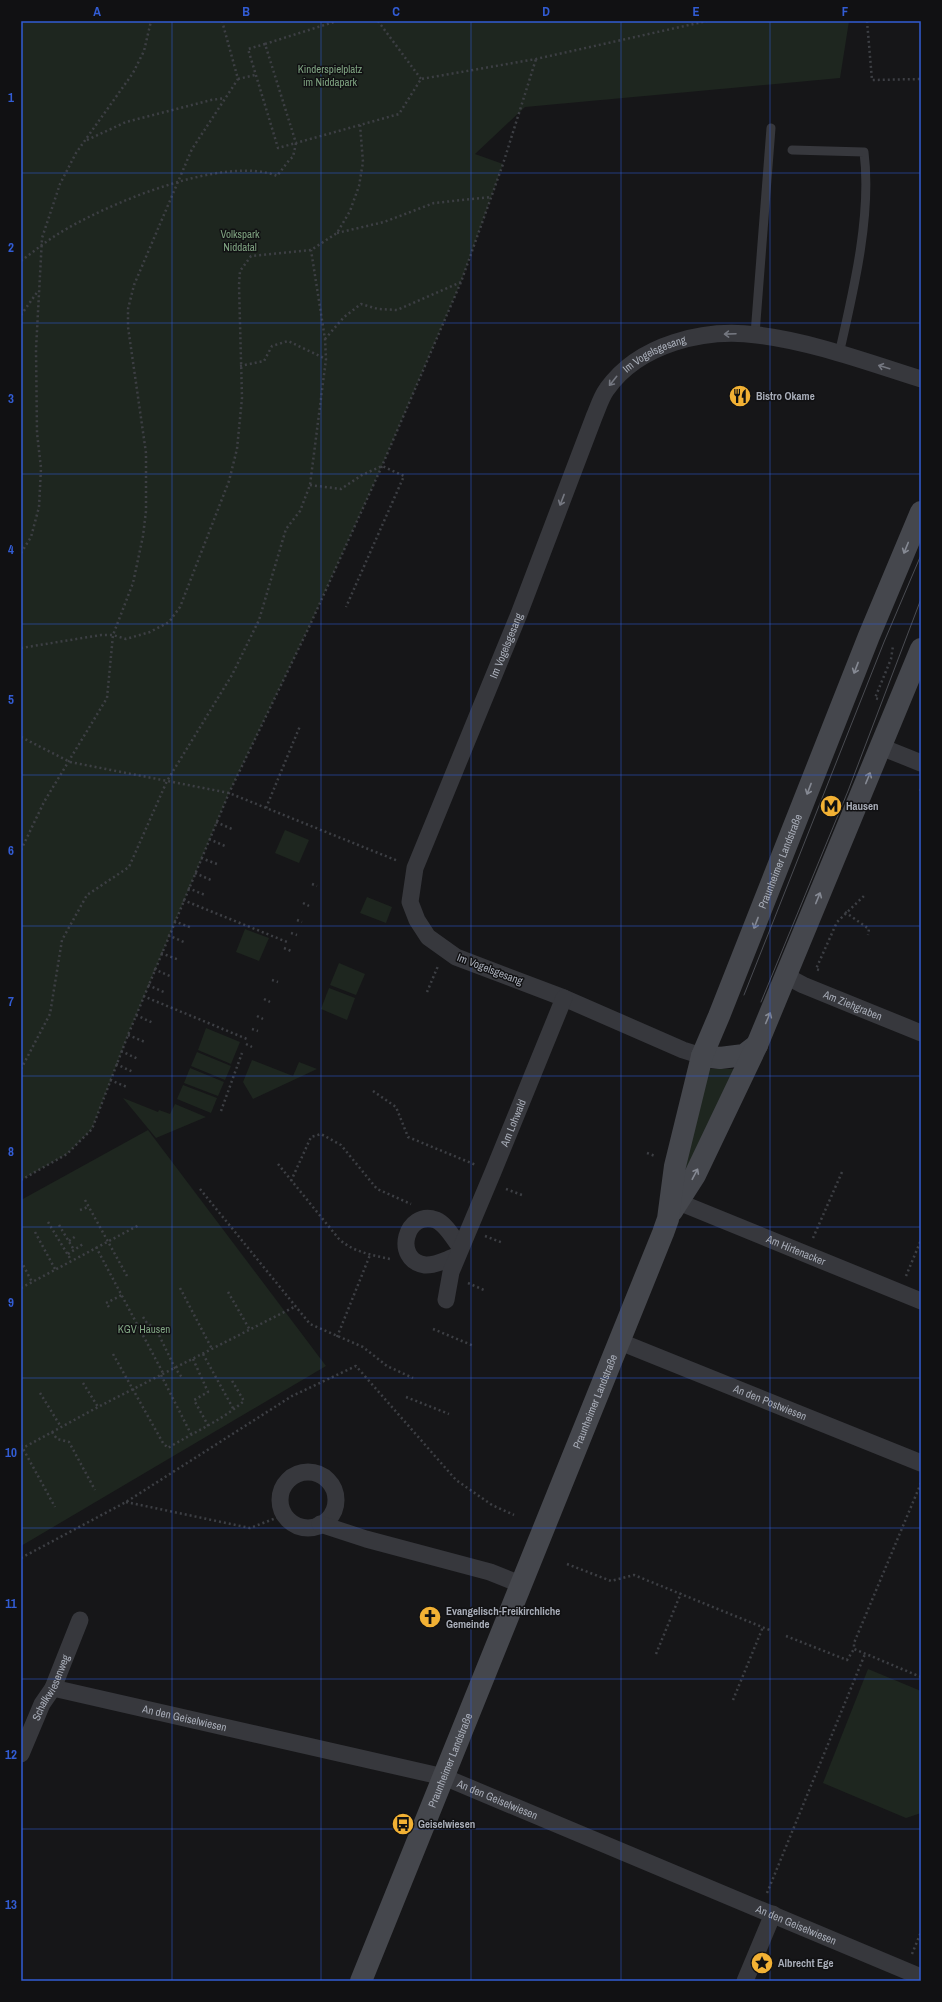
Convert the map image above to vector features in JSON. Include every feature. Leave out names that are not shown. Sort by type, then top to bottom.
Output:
[{"type":"main road","name":"Praunheimer Landstraße","points":[[672,1207],[676,1166],[702,1056],[868,636],[921,512]]},
{"type":"main road","name":"Praunheimer Landstraße","points":[[361,1981],[672,1207],[695,1175],[757,1044],[921,649]]},
{"type":"main road","points":[[702,1056],[720,1058],[744,1055],[757,1044]]},
{"type":"street","name":"Im Vogelsgesang","points":[[702,1056],[683,1050],[564,998],[456,957],[428,937],[410,902],[415,868],[519,614],[594,416],[606,390],[619,374],[639,359],[659,348],[705,335],[755,334],[839,354],[921,379]]},
{"type":"street","points":[[881,747],[921,763]]},
{"type":"street","name":"Am Ziehgraben","points":[[786,976],[803,985],[921,1033]]},
{"type":"street","name":"Am Lohwald","points":[[446,1300],[451,1272],[564,998]]},
{"type":"street","name":"Am Hirtenacker","points":[[672,1207],[806,1253],[921,1301]]},
{"type":"street","points":[[424,1220],[436,1221],[444,1226],[459,1252],[432,1265],[424,1265],[410,1257],[406,1250],[406,1234],[414,1224],[424,1220]]},
{"type":"street","name":"An den Postwiesen","points":[[618,1341],[921,1464]]},
{"type":"street","points":[[314,1472],[330,1482],[334,1490],[336,1500],[330,1517],[320,1524],[306,1527],[298,1526],[284,1515],[280,1497],[282,1488],[295,1474],[314,1472]]},
{"type":"street","points":[[320,1524],[366,1540],[490,1572],[520,1584]]},
{"type":"street","name":"Schalkwiesenweg","points":[[21,1754],[42,1704],[53,1688],[80,1620]]},
{"type":"street","name":"An den Geiselwiesen","points":[[53,1688],[444,1776],[921,1977]]},
{"type":"street","points":[[745,1981],[767,1911]]},
{"type":"lane","points":[[755,334],[771,128]]},
{"type":"lane","points":[[792,150],[864,152],[867,175],[864,215],[852,300],[839,354]]},
{"type":"path","points":[[21,553],[31,537],[40,507],[41,468],[37,433],[36,349],[38,290],[41,247],[44,232],[60,184],[76,153],[136,67],[144,51],[150,21]]},
{"type":"path","points":[[222,21],[238,79]]},
{"type":"path","points":[[336,21],[248,49],[278,148],[399,114],[421,79],[536,59],[707,21]]},
{"type":"path","points":[[378,21],[421,79]]},
{"type":"path","points":[[867,21],[872,80],[921,79]]},
{"type":"path","points":[[21,261],[58,234],[117,204],[176,184],[203,176],[229,171],[251,170],[267,172],[277,176],[292,157],[296,143],[265,44]]},
{"type":"path","points":[[21,1180],[67,1154],[92,1129],[143,996],[229,792],[310,625],[382,466],[461,282],[491,197],[536,59]]},
{"type":"path","points":[[21,850],[44,802],[70,762],[107,698],[113,635],[133,583],[143,536],[146,511],[145,446],[128,327],[128,309],[134,285],[192,149],[238,79],[256,75]]},
{"type":"path","points":[[86,140],[126,122],[211,100],[226,98]]},
{"type":"path","points":[[337,233],[350,211],[359,186],[363,162],[360,125]]},
{"type":"path","points":[[21,648],[101,635],[113,635],[126,639],[150,632],[169,622],[180,607],[233,468],[240,431],[242,398],[240,366],[240,271],[251,256],[311,250],[337,233],[384,222],[434,203],[491,197]]},
{"type":"path","points":[[21,1069],[50,1014],[62,940],[87,895],[129,867],[167,781],[232,675],[259,620],[286,529],[300,511],[310,485],[326,359],[325,339],[311,250]]},
{"type":"path","points":[[325,339],[344,317],[361,304],[378,309],[397,310],[461,282]]},
{"type":"path","points":[[21,315],[38,290]]},
{"type":"path","points":[[240,366],[264,360],[272,346],[288,342],[326,359]]},
{"type":"path","points":[[310,485],[341,489],[362,475],[382,466],[404,476],[346,607]]},
{"type":"path","points":[[888,644],[897,648]]},
{"type":"path","points":[[878,690],[891,658],[893,646]]},
{"type":"path","points":[[870,696],[875,698]]},
{"type":"path","points":[[266,808],[300,726]]},
{"type":"path","points":[[21,737],[70,762],[229,792],[415,868]]},
{"type":"path","points":[[216,822],[232,829]]},
{"type":"path","points":[[209,839],[225,846]]},
{"type":"path","points":[[201,858],[217,864]]},
{"type":"path","points":[[195,872],[211,880]]},
{"type":"path","points":[[312,884],[317,886]]},
{"type":"path","points":[[188,888],[205,895]]},
{"type":"path","points":[[822,971],[816,969],[834,928],[845,912],[866,894]]},
{"type":"path","points":[[183,900],[287,942]]},
{"type":"path","points":[[304,903],[309,906]]},
{"type":"path","points":[[845,912],[869,929],[868,935]]},
{"type":"path","points":[[296,920],[302,922]]},
{"type":"path","points":[[174,921],[192,928]]},
{"type":"path","points":[[291,933],[297,935]]},
{"type":"path","points":[[168,935],[186,943]]},
{"type":"path","points":[[284,948],[291,951]]},
{"type":"path","points":[[161,953],[179,960]]},
{"type":"path","points":[[427,992],[440,962]]},
{"type":"path","points":[[154,969],[172,977]]},
{"type":"path","points":[[272,980],[278,982]]},
{"type":"path","points":[[148,985],[166,993]]},
{"type":"path","points":[[143,996],[248,1039]]},
{"type":"path","points":[[264,999],[270,1002]]},
{"type":"path","points":[[136,1015],[153,1023]]},
{"type":"path","points":[[257,1016],[263,1019]]},
{"type":"path","points":[[252,1029],[258,1031]]},
{"type":"path","points":[[128,1035],[145,1042]]},
{"type":"path","points":[[246,1044],[252,1047]]},
{"type":"path","points":[[121,1051],[138,1059]]},
{"type":"path","points":[[221,1111],[242,1053]]},
{"type":"path","points":[[116,1064],[133,1072]]},
{"type":"path","points":[[110,1080],[127,1087]]},
{"type":"path","points":[[373,1091],[396,1107],[408,1137],[493,1172]]},
{"type":"path","points":[[291,1181],[311,1138],[321,1134],[341,1145],[377,1189],[411,1205],[424,1220]]},
{"type":"path","points":[[647,1153],[660,1158]]},
{"type":"path","points":[[278,1164],[346,1246],[370,1255],[396,1261],[410,1257]]},
{"type":"path","points":[[806,1253],[842,1172]]},
{"type":"path","points":[[200,1189],[310,1324],[363,1347],[387,1366],[413,1378]]},
{"type":"path","points":[[85,1200],[127,1276]]},
{"type":"path","points":[[80,1210],[88,1207]]},
{"type":"path","points":[[48,1222],[72,1260]]},
{"type":"path","points":[[59,1225],[74,1250]]},
{"type":"path","points":[[21,1288],[96,1246],[138,1225]]},
{"type":"path","points":[[35,1232],[55,1269]]},
{"type":"path","points":[[69,1241],[76,1236]]},
{"type":"path","points":[[899,1291],[921,1240]]},
{"type":"path","points":[[68,1254],[82,1244]]},
{"type":"path","points":[[96,1246],[191,1434]]},
{"type":"path","points":[[337,1337],[370,1255]]},
{"type":"path","points":[[21,1261],[32,1282]]},
{"type":"path","points":[[180,1288],[212,1349]]},
{"type":"path","points":[[228,1292],[250,1330]]},
{"type":"path","points":[[109,1307],[106,1302],[122,1295]]},
{"type":"path","points":[[22,1449],[98,1407],[296,1306]]},
{"type":"path","points":[[143,1317],[147,1323],[156,1329],[175,1368],[183,1379]]},
{"type":"path","points":[[434,1329],[474,1346]]},
{"type":"path","points":[[113,1354],[163,1443],[168,1448],[191,1434],[209,1427],[234,1410],[244,1401],[231,1379]]},
{"type":"path","points":[[203,1354],[234,1410]]},
{"type":"path","points":[[193,1359],[208,1392],[194,1400],[209,1427]]},
{"type":"path","points":[[21,1558],[126,1502],[292,1396],[356,1366],[456,1480],[492,1505],[514,1515]]},
{"type":"path","points":[[84,1383],[98,1407]]},
{"type":"path","points":[[40,1393],[61,1427]]},
{"type":"path","points":[[406,1397],[449,1414]]},
{"type":"path","points":[[52,1432],[57,1439],[69,1442],[94,1490]]},
{"type":"path","points":[[21,1445],[55,1507]]},
{"type":"path","points":[[786,1636],[847,1660],[854,1649],[854,1642],[921,1483]]},
{"type":"path","points":[[126,1502],[250,1528],[284,1515]]},
{"type":"path","points":[[567,1564],[611,1581],[634,1575],[772,1631]]},
{"type":"path","points":[[656,1654],[681,1593]]},
{"type":"path","points":[[733,1700],[763,1627]]},
{"type":"path","points":[[854,1649],[921,1676]]},
{"type":"path","points":[[767,1911],[864,1654]]},
{"type":"path","points":[[911,1957],[921,1932]]},
{"type":"green space","name":"Volkspark Niddatal","points":[[21,21],[849,21],[840,78],[525,107],[475,154],[503,164],[461,282],[382,466],[310,625],[229,793],[128,1035],[92,1129],[67,1154],[21,1180]]},
{"type":"green space","points":[[285,830],[309,840],[299,863],[275,853]]},
{"type":"green space","points":[[367,897],[392,907],[386,923],[360,913]]},
{"type":"green space","points":[[245,929],[269,938],[259,961],[236,952]]},
{"type":"green space","points":[[339,963],[365,974],[356,995],[330,985]]},
{"type":"green space","points":[[329,988],[355,998],[347,1020],[321,1009]]},
{"type":"green space","points":[[206,1028],[240,1042],[231,1064],[198,1050]]},
{"type":"green space","points":[[197,1052],[231,1066],[225,1080],[191,1066]]},
{"type":"green space","points":[[252,1060],[293,1076],[299,1062],[317,1069],[253,1099],[243,1082]]},
{"type":"green space","points":[[190,1068],[224,1082],[218,1096],[184,1083]]},
{"type":"green space","points":[[709,1069],[734,1069],[683,1184],[682,1160]]},
{"type":"green space","points":[[183,1085],[217,1098],[211,1113],[177,1099]]},
{"type":"green space","points":[[123,1098],[158,1112],[159,1110],[170,1114],[175,1104],[206,1117],[156,1138]]},
{"type":"green space","name":"KGV Hausen","points":[[148,1130],[326,1366],[21,1546],[21,1200]]},
{"type":"green space","points":[[868,1669],[921,1691],[921,1813],[906,1818],[823,1783]]},
{"type":"tram line","points":[[744,995],[884,642],[921,555]]},
{"type":"tram line","points":[[761,1002],[848,791],[921,599]]},
{"type":"place","name":"Bistro Okame","points":[[740,396]]},
{"type":"place","name":"Hausen","points":[[831,806]]},
{"type":"place","name":"Evangelisch-Freikirchliche Gemeinde","points":[[430,1617]]},
{"type":"place","name":"Geiselwiesen","points":[[403,1824]]},
{"type":"place","name":"Albrecht Ege","points":[[762,1963]]},
{"type":"park label","name":"Kinderspielplatz im Niddapark","points":[[330,75]]}]
